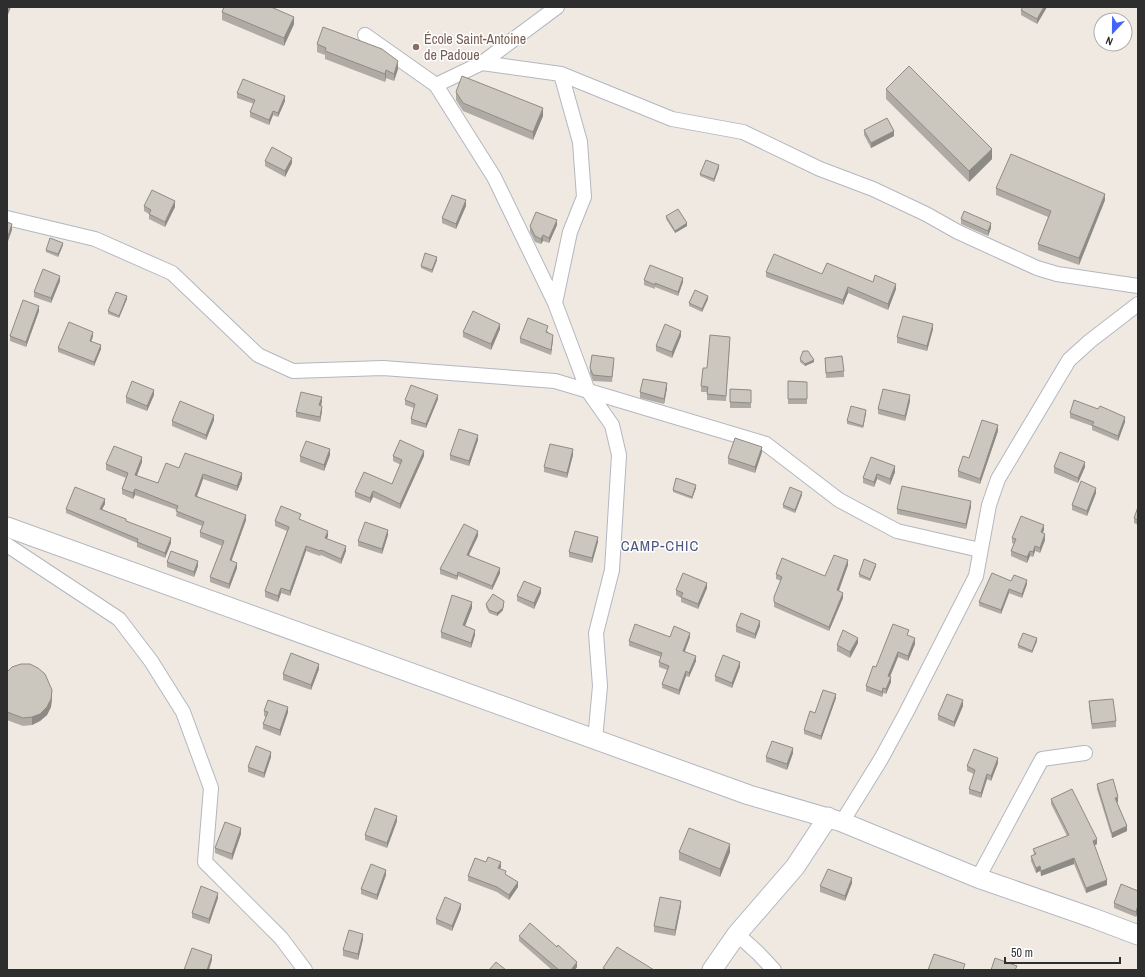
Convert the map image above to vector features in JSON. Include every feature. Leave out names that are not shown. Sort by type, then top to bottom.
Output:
[{"type":"street","points":[[436,85],[482,63],[557,7]]},
{"type":"street","points":[[365,35],[436,85],[494,177],[555,303],[588,391],[612,425],[619,455],[612,570],[596,633],[600,686],[595,740]]},
{"type":"street","points":[[482,63],[561,74],[672,119],[743,132],[820,169],[873,189],[926,214],[958,232],[1037,268],[1057,274],[1138,286]]},
{"type":"street","points":[[555,303],[570,232],[584,197],[580,142],[561,74]]},
{"type":"street","points":[[7,218],[95,239],[172,273],[258,355],[293,371],[383,368],[555,381],[766,444],[839,500],[896,531],[980,550]]},
{"type":"street","points":[[712,970],[737,934],[835,820],[885,752],[962,606],[976,576],[989,505],[998,479],[1069,360],[1090,341],[1138,304]]},
{"type":"street","points":[[7,527],[749,795],[835,820],[978,878],[1093,918],[1138,936]]},
{"type":"street","points":[[7,544],[119,619],[151,661],[183,712],[210,788],[205,862],[281,938],[305,970]]},
{"type":"street","points":[[978,878],[1042,759],[1085,753]]},
{"type":"street","points":[[737,934],[774,970]]},
{"type":"building","points":[[224,7],[271,7],[294,17],[284,38],[222,12]]},
{"type":"building","points":[[1023,7],[1044,7],[1037,19],[1021,10]]},
{"type":"building","points":[[323,27],[382,49],[398,61],[394,74],[386,70],[385,74],[325,51],[326,48],[317,44]]},
{"type":"building","points":[[909,66],[992,149],[969,171],[886,89]]},
{"type":"building","points":[[462,76],[543,108],[533,132],[463,103],[456,92]]},
{"type":"building","points":[[243,79],[285,96],[278,113],[273,111],[269,120],[250,112],[255,100],[237,93]]},
{"type":"building","points":[[887,118],[894,131],[871,143],[864,130]]},
{"type":"building","points":[[272,147],[292,158],[285,171],[265,161]]},
{"type":"building","points":[[1011,154],[1105,194],[1079,258],[1038,244],[1051,211],[996,188]]},
{"type":"building","points":[[706,160],[719,165],[714,179],[700,174]]},
{"type":"building","points":[[152,190],[175,201],[165,222],[149,214],[151,210],[144,206]]},
{"type":"building","points":[[452,195],[466,200],[456,224],[442,218]]},
{"type":"building","points":[[678,209],[687,223],[675,231],[666,216]]},
{"type":"building","points":[[964,211],[991,223],[988,231],[961,219]]},
{"type":"building","points":[[536,212],[557,220],[549,238],[543,235],[541,239],[535,236],[530,226]]},
{"type":"building","points":[[7,222],[12,224],[7,239]]},
{"type":"building","points":[[50,238],[63,243],[58,254],[46,250]]},
{"type":"building","points":[[425,253],[437,257],[432,270],[421,266]]},
{"type":"building","points":[[774,254],[822,274],[827,263],[873,282],[875,275],[896,284],[888,304],[848,287],[843,300],[766,272]]},
{"type":"building","points":[[650,265],[683,278],[678,292],[644,280]]},
{"type":"building","points":[[43,269],[60,276],[51,298],[34,292]]},
{"type":"building","points":[[695,290],[708,296],[702,309],[689,303]]},
{"type":"building","points":[[116,292],[127,296],[119,316],[108,311]]},
{"type":"building","points":[[23,300],[39,306],[26,342],[10,336]]},
{"type":"building","points":[[473,311],[500,324],[491,344],[463,332]]},
{"type":"building","points":[[903,316],[933,324],[927,346],[897,337]]},
{"type":"building","points":[[528,318],[548,326],[546,332],[553,335],[551,350],[520,338]]},
{"type":"building","points":[[69,322],[93,332],[90,341],[101,345],[94,362],[58,348]]},
{"type":"building","points":[[665,324],[681,331],[672,352],[656,346]]},
{"type":"building","points":[[710,335],[730,337],[726,396],[707,394],[708,387],[701,386],[703,368],[707,368]]},
{"type":"building","points":[[803,351],[808,351],[814,360],[805,364],[800,359]]},
{"type":"building","points":[[592,355],[614,358],[612,377],[593,375],[590,368]]},
{"type":"building","points":[[842,356],[844,371],[826,373],[825,358]]},
{"type":"building","points":[[643,379],[667,383],[664,399],[640,392]]},
{"type":"building","points":[[132,381],[154,390],[147,406],[126,397]]},
{"type":"building","points":[[788,381],[807,382],[807,399],[788,399]]},
{"type":"building","points":[[411,385],[438,395],[426,424],[411,419],[415,404],[405,400]]},
{"type":"building","points":[[730,389],[751,390],[751,403],[730,402]]},
{"type":"building","points":[[883,389],[910,395],[905,416],[878,409]]},
{"type":"building","points":[[301,392],[322,397],[319,405],[322,406],[320,417],[296,412]]},
{"type":"building","points":[[1074,400],[1098,409],[1100,406],[1125,417],[1118,436],[1092,425],[1094,422],[1070,413]]},
{"type":"building","points":[[180,401],[214,415],[206,435],[172,421]]},
{"type":"building","points":[[851,406],[866,410],[863,426],[847,421]]},
{"type":"building","points":[[982,420],[998,425],[980,479],[958,471],[963,456],[969,458]]},
{"type":"building","points":[[459,429],[478,435],[469,461],[450,455]]},
{"type":"building","points":[[735,438],[762,447],[755,467],[728,458]]},
{"type":"building","points":[[400,440],[424,451],[400,504],[373,491],[370,498],[355,492],[364,472],[392,484],[402,460],[393,456]]},
{"type":"building","points":[[306,441],[330,449],[324,465],[300,456]]},
{"type":"building","points":[[550,444],[573,449],[567,473],[544,467]]},
{"type":"building","points":[[114,446],[142,457],[135,475],[158,483],[166,463],[179,468],[185,453],[242,473],[237,486],[203,474],[195,496],[246,515],[230,560],[237,563],[229,584],[210,577],[224,541],[200,532],[204,522],[176,511],[178,506],[135,489],[133,493],[122,489],[128,473],[106,464]]},
{"type":"building","points":[[1060,452],[1085,462],[1078,478],[1054,467]]},
{"type":"building","points":[[871,457],[895,466],[890,479],[877,474],[874,482],[863,478]]},
{"type":"building","points":[[676,478],[696,485],[692,497],[673,490]]},
{"type":"building","points":[[1081,481],[1096,488],[1087,511],[1072,505]]},
{"type":"building","points":[[902,486],[971,501],[966,524],[897,509]]},
{"type":"building","points":[[75,487],[105,499],[100,509],[126,519],[126,521],[171,538],[165,553],[137,542],[138,539],[66,509]]},
{"type":"building","points":[[790,487],[802,492],[795,510],[783,505]]},
{"type":"building","points":[[281,506],[301,514],[299,519],[328,531],[325,538],[346,546],[341,559],[321,550],[320,551],[306,546],[290,591],[281,588],[278,596],[265,591],[289,527],[275,521]]},
{"type":"building","points":[[1138,507],[1138,520],[1134,518]]},
{"type":"building","points":[[1021,516],[1044,525],[1041,532],[1045,534],[1040,548],[1035,546],[1033,552],[1030,551],[1027,557],[1011,551],[1016,539],[1012,538]]},
{"type":"building","points":[[365,522],[388,530],[382,549],[358,541]]},
{"type":"building","points":[[464,524],[478,531],[467,555],[500,568],[492,586],[458,572],[457,576],[440,569]]},
{"type":"building","points":[[575,531],[598,537],[592,558],[569,552]]},
{"type":"building","points":[[171,551],[198,561],[194,572],[167,562]]},
{"type":"building","points":[[834,555],[848,560],[837,590],[843,593],[829,627],[774,602],[774,597],[782,577],[776,574],[782,558],[825,576]]},
{"type":"building","points":[[864,559],[876,564],[870,579],[859,574]]},
{"type":"building","points":[[683,573],[707,583],[698,604],[681,597],[683,593],[676,590]]},
{"type":"building","points":[[992,573],[1011,581],[1014,575],[1027,580],[1022,594],[1009,589],[1001,610],[979,602]]},
{"type":"building","points":[[524,581],[541,588],[534,603],[517,596]]},
{"type":"building","points":[[493,594],[504,601],[503,608],[497,613],[489,610],[486,604]]},
{"type":"building","points":[[452,595],[472,602],[463,625],[475,630],[471,643],[441,632]]},
{"type":"building","points":[[741,613],[760,621],[755,634],[736,626]]},
{"type":"building","points":[[635,624],[670,637],[674,626],[690,633],[683,651],[696,656],[689,673],[686,671],[679,690],[662,684],[669,666],[659,662],[662,653],[629,641]]},
{"type":"building","points":[[893,624],[909,630],[907,635],[915,638],[908,656],[898,652],[888,676],[891,677],[886,689],[883,688],[882,692],[866,686],[873,666],[876,667]]},
{"type":"building","points":[[843,630],[858,638],[850,652],[837,645]]},
{"type":"building","points":[[1023,633],[1037,638],[1032,651],[1018,645]]},
{"type":"building","points":[[291,653],[319,664],[311,685],[283,674]]},
{"type":"building","points":[[723,655],[740,662],[732,683],[715,676]]},
{"type":"building","points":[[21,664],[30,664],[38,668],[45,674],[52,690],[51,699],[47,707],[40,714],[32,717],[23,718],[7,712],[7,672],[12,667]]},
{"type":"building","points":[[823,690],[836,694],[821,736],[804,730],[810,711],[815,713]]},
{"type":"building","points":[[947,694],[963,700],[954,722],[938,715]]},
{"type":"building","points":[[1113,699],[1116,721],[1092,724],[1089,701]]},
{"type":"building","points":[[268,700],[288,707],[280,730],[263,724],[268,712],[264,711]]},
{"type":"building","points":[[772,741],[793,748],[787,764],[766,757]]},
{"type":"building","points":[[256,746],[271,752],[264,773],[248,767]]},
{"type":"building","points":[[974,749],[998,758],[991,776],[987,774],[981,793],[969,789],[975,770],[967,766]]},
{"type":"building","points":[[1113,779],[1118,797],[1115,798],[1127,826],[1112,833],[1097,784]]},
{"type":"building","points":[[1072,789],[1097,839],[1093,841],[1107,880],[1086,888],[1074,858],[1041,871],[1040,866],[1036,868],[1031,856],[1036,854],[1033,849],[1069,835],[1051,799]]},
{"type":"building","points":[[375,808],[397,816],[387,843],[365,835]]},
{"type":"building","points":[[225,822],[241,828],[232,854],[215,848]]},
{"type":"building","points":[[689,828],[730,844],[720,869],[679,852]]},
{"type":"building","points":[[488,857],[501,862],[498,868],[506,871],[505,874],[518,882],[509,895],[497,887],[468,876],[475,858],[486,862]]},
{"type":"building","points":[[371,864],[386,870],[377,895],[361,889]]},
{"type":"building","points":[[828,869],[852,878],[845,896],[820,886]]},
{"type":"building","points":[[1121,884],[1138,891],[1138,905],[1136,912],[1114,903]]},
{"type":"building","points":[[201,886],[218,893],[209,919],[192,913]]},
{"type":"building","points":[[445,897],[461,904],[452,926],[436,919]]},
{"type":"building","points":[[660,897],[681,901],[675,930],[654,926]]},
{"type":"building","points":[[530,923],[557,947],[558,945],[577,962],[571,970],[559,970],[519,936]]},
{"type":"building","points":[[349,930],[363,934],[358,954],[343,950]]},
{"type":"building","points":[[617,947],[654,970],[606,970],[603,968]]},
{"type":"building","points":[[192,948],[212,955],[207,970],[184,970]]},
{"type":"building","points":[[934,954],[965,964],[963,970],[928,970]]},
{"type":"building","points":[[995,958],[1017,966],[1015,970],[991,970]]},
{"type":"building","points":[[496,962],[506,970],[489,970]]},
{"type":"place","name":"École Saint-Antoine de Padoue","points":[[416,47]]},
{"type":"district","name":"CAMP-CHIC","points":[[660,546]]}]
